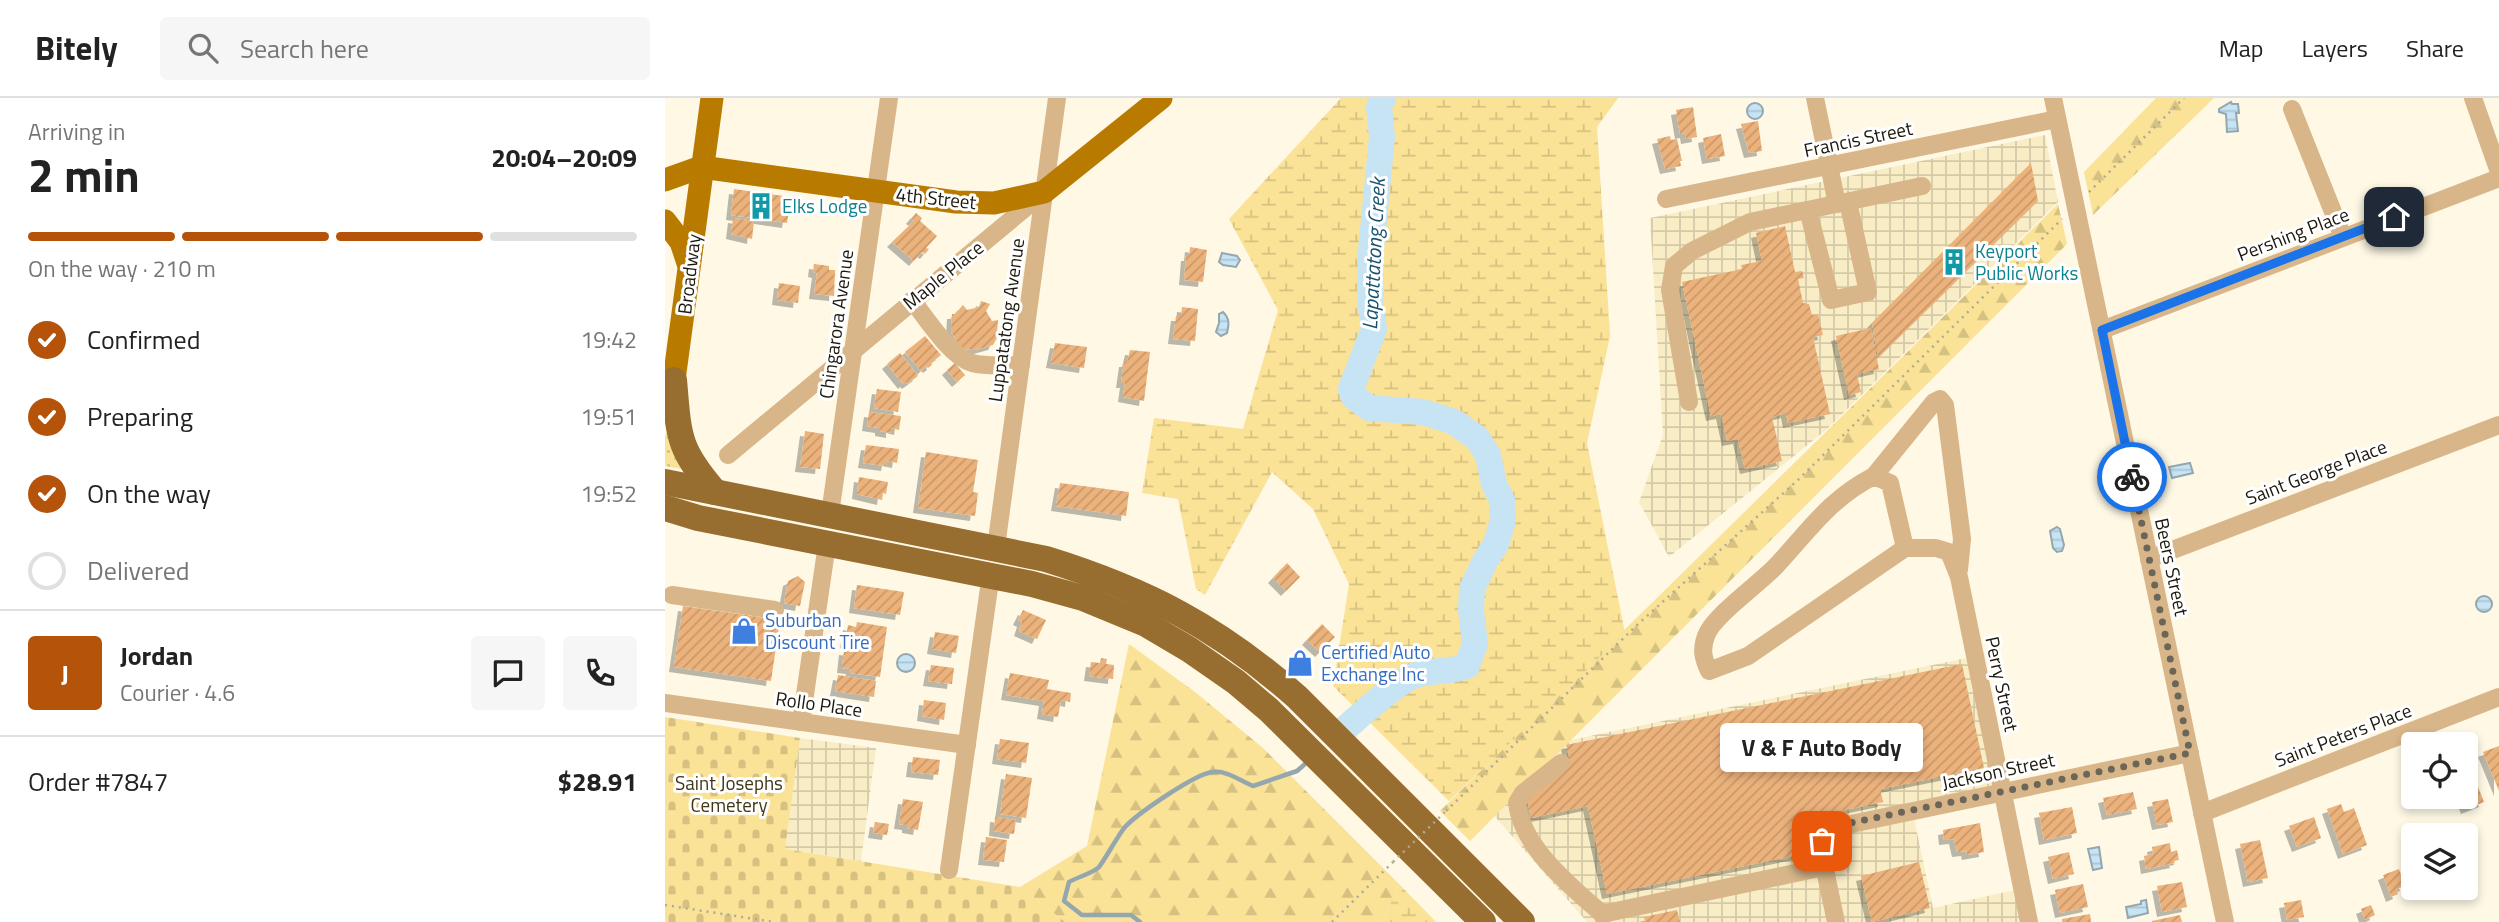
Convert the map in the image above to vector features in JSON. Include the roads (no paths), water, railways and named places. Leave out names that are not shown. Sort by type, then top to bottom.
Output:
[{"type":"highway","points":[[665,411],[674,380]]},
{"type":"highway","points":[[674,380],[679,434],[684,451],[693,467],[715,492]]},
{"type":"highway","points":[[665,482],[1046,558],[1109,580],[1194,620],[1270,673],[1297,697],[1522,922]]},
{"type":"highway","points":[[665,508],[698,518],[991,574],[1083,598],[1146,624],[1191,650],[1269,709],[1483,922]]},
{"type":"highway","points":[[665,526],[698,518]]},
{"type":"main road","name":"Broadway","points":[[674,380],[712,98]]},
{"type":"main road","name":"Maple Place","points":[[1044,192],[1161,98]]},
{"type":"main road","points":[[665,180],[701,167]]},
{"type":"main road","name":"4th Street","points":[[701,167],[956,202],[994,203],[1044,192]]},
{"type":"main road","points":[[665,221],[681,242],[690,268]]},
{"type":"street","name":"Chingarora Avenue","points":[[830,514],[889,98]]},
{"type":"street","name":"Luppatatong Avenue","points":[[996,547],[1057,98]]},
{"type":"street","points":[[1808,210],[1831,300],[1868,292],[1843,203],[1829,166],[1815,98]]},
{"type":"street","name":"Beers Street","points":[[2053,98],[2225,922]]},
{"type":"street","points":[[2473,98],[2499,172]]},
{"type":"street","points":[[2292,109],[2343,237]]},
{"type":"street","name":"Francis Street","points":[[1666,199],[2057,119]]},
{"type":"street","name":"Pershing Place","points":[[2102,330],[2499,178]]},
{"type":"street","points":[[1689,402],[1669,290],[1674,266],[1692,251],[1750,222],[1922,186]]},
{"type":"street","name":"Maple Place","points":[[728,455],[1044,192]]},
{"type":"street","points":[[912,300],[956,354],[969,362],[1021,365]]},
{"type":"street","points":[[1940,399],[1945,405],[1962,539],[1959,577],[1949,552],[1936,548],[1905,548],[1748,656],[1709,671],[1702,656],[1707,633],[1729,608],[1775,567],[1803,533],[1850,488],[1874,476],[1934,402],[1940,399]]},
{"type":"street","name":"Saint George Place","points":[[2149,559],[2499,425]]},
{"type":"street","points":[[1874,476],[1890,483],[1905,548]]},
{"type":"street","points":[[801,722],[827,544]]},
{"type":"street","points":[[949,870],[991,574]]},
{"type":"street","name":"Perry Street","points":[[1959,577],[2029,922]]},
{"type":"street","points":[[672,595],[775,610]]},
{"type":"street","name":"Saint Peters Place","points":[[2202,813],[2499,697]]},
{"type":"street","name":"Rollo Place","points":[[665,704],[967,745]]},
{"type":"street","name":"Jackson Street","points":[[1824,867],[1822,841],[1827,831],[1838,825],[2190,753]]},
{"type":"street","points":[[1561,764],[1523,793],[1517,803],[1518,811],[1531,840],[1556,873],[1602,914],[1824,867],[1836,922]]},
{"type":"water","points":[[2231,102],[2238,104],[2238,131],[2227,132],[2226,114],[2219,112],[2219,109]]},
{"type":"water","points":[[1752,103],[1758,103],[1763,111],[1761,117],[1752,119],[1747,114],[1747,108]]},
{"type":"water","points":[[1222,253],[1237,256],[1240,260],[1236,267],[1219,262]]},
{"type":"water","points":[[1223,312],[1228,324],[1227,333],[1221,336],[1216,332],[1219,314]]},
{"type":"water","points":[[2190,463],[2193,473],[2172,478],[2169,467]]},
{"type":"water","points":[[2057,527],[2064,545],[2062,551],[2057,552],[2053,548],[2050,531]]},
{"type":"water","points":[[2481,596],[2487,596],[2492,604],[2490,610],[2481,612],[2476,607],[2476,601]]},
{"type":"water","points":[[906,654],[912,657],[915,663],[912,669],[906,672],[900,669],[897,663],[900,657]]},
{"type":"water","points":[[2099,847],[2102,868],[2093,870],[2088,849]]},
{"type":"water","points":[[2146,900],[2148,913],[2128,918],[2126,907],[2141,904],[2141,901]]},
{"type":"waterway","name":"Lapattatong Creek","points":[[1347,727],[1405,680],[1426,672],[1467,666],[1475,644],[1471,610],[1472,589],[1496,544],[1503,520],[1502,500],[1494,484],[1488,455],[1477,438],[1454,422],[1423,412],[1369,408],[1353,396],[1351,389],[1374,329],[1370,301],[1371,250],[1382,137],[1379,107],[1383,98]]},
{"type":"waterway","name":"Lapattatong Creek","points":[[1140,922],[1131,915],[1082,915],[1064,901],[1069,882],[1098,868],[1125,827],[1154,804],[1194,779],[1218,772],[1253,786],[1297,771],[1305,764]]},
{"type":"place","name":"Elks Lodge","points":[[761,206]]},
{"type":"place","name":"Keyport Public Works","points":[[1954,262]]},
{"type":"place","name":"Suburban Discount Tire","points":[[744,631]]},
{"type":"place","name":"Certified Auto Exchange Inc","points":[[1300,663]]},
{"type":"place","name":"V & F Auto Body","points":[[1822,841]]},
{"type":"park label","name":"Saint Josephs Cemetery","points":[[729,794]]}]
